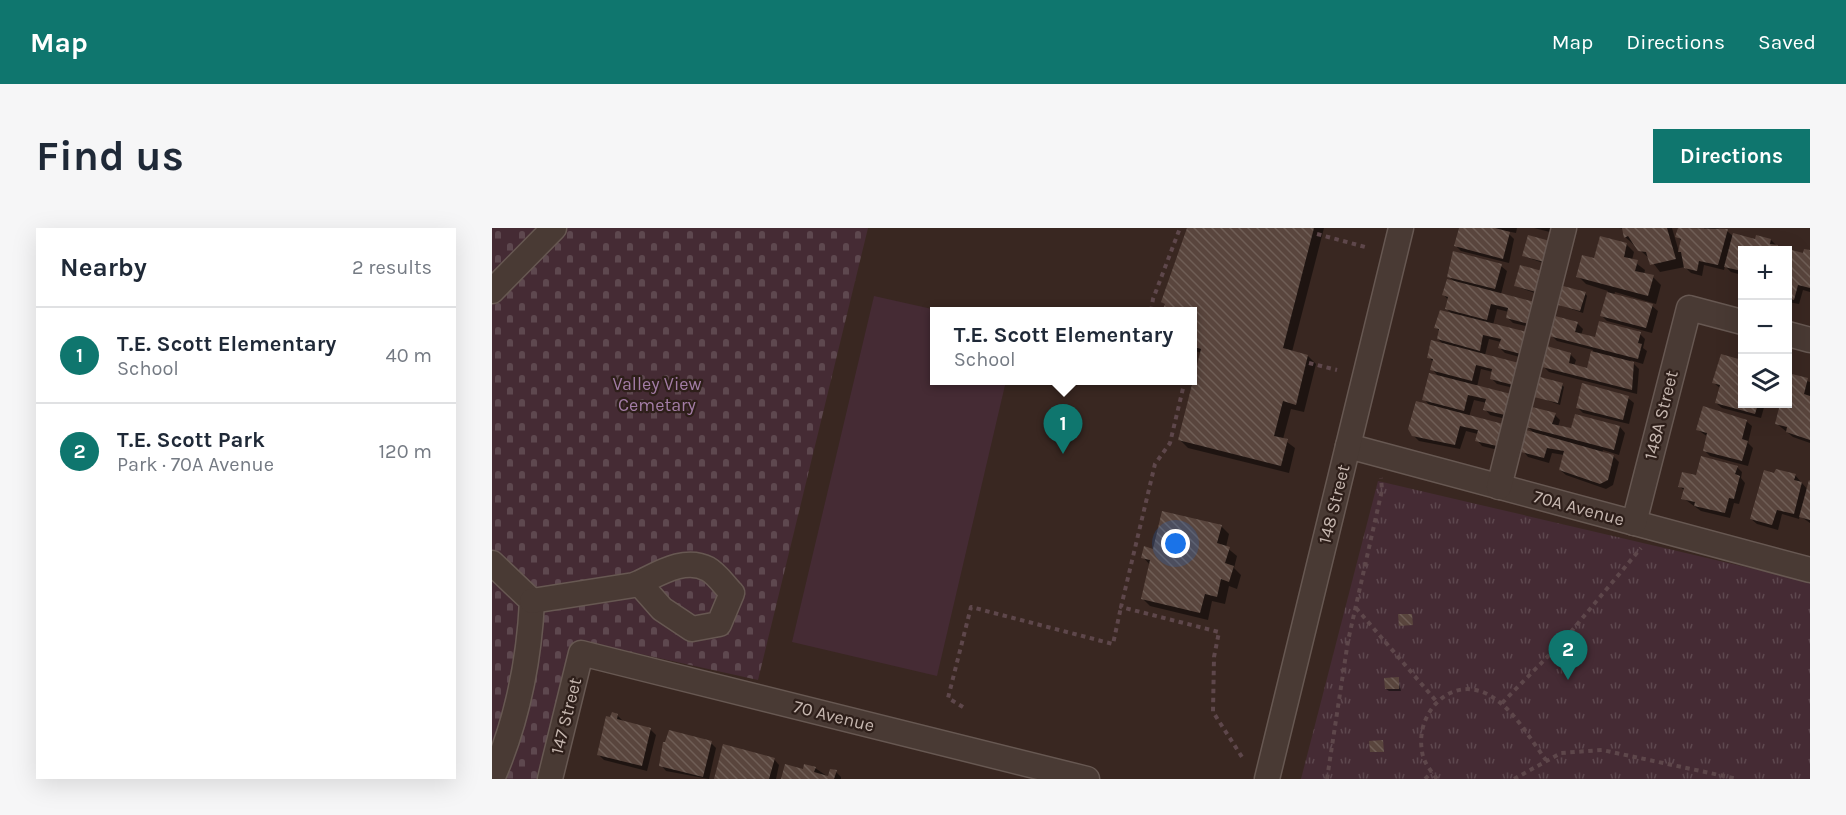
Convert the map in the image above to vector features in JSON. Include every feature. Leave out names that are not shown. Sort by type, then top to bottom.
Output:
[{"type":"street","points":[[492,291],[554,228]]},
{"type":"street","name":"148 Street","points":[[1267,779],[1401,228]]},
{"type":"street","points":[[1499,487],[1564,228]]},
{"type":"street","name":"148A Street","points":[[1639,532],[1689,308],[1738,321]]},
{"type":"street","points":[[1792,335],[1810,340]]},
{"type":"street","name":"70A Avenue","points":[[1348,446],[1499,487],[1639,532],[1810,570]]},
{"type":"street","points":[[492,563],[532,601],[529,651],[508,744],[492,779]]},
{"type":"street","points":[[532,601],[639,583]]},
{"type":"street","name":"147 Street","points":[[550,779],[581,653]]},
{"type":"street","name":"70 Avenue","points":[[581,653],[1087,779]]},
{"type":"path","points":[[1152,307],[1153,299],[1180,228]]},
{"type":"path","points":[[1317,234],[1369,248]]},
{"type":"path","points":[[1309,363],[1337,370]]},
{"type":"path","points":[[963,707],[948,698],[971,607],[1113,644],[1155,464],[1170,443],[1184,385]]},
{"type":"path","points":[[1327,779],[1356,608],[1382,490],[1381,476]]},
{"type":"path","points":[[1502,703],[1564,640],[1584,613],[1641,551],[1639,532]]},
{"type":"path","points":[[1121,607],[1219,632],[1214,657],[1213,712],[1242,757]]},
{"type":"path","points":[[1356,608],[1437,702]]},
{"type":"path","points":[[1437,779],[1422,752],[1425,722],[1437,702],[1445,694],[1461,689],[1473,689],[1488,694],[1502,703],[1546,760]]},
{"type":"path","points":[[1514,779],[1561,753],[1602,750],[1738,779]]},
{"type":"path","points":[[1425,779],[1432,772]]},
{"type":"green space","name":"Valley View Cemetary","points":[[492,228],[868,228],[758,680],[577,640],[541,779],[492,779]]},
{"type":"green space","points":[[874,296],[930,309],[930,385],[1005,385],[937,676],[792,642]]},
{"type":"green space","points":[[1378,481],[1810,582],[1810,779],[1301,779]]},
{"type":"building","points":[[1187,228],[1314,228],[1283,348],[1308,355],[1296,405],[1283,401],[1274,436],[1288,439],[1281,466],[1178,440],[1192,385],[1197,385],[1197,365],[1201,349],[1197,348],[1197,307],[1164,307],[1165,304],[1161,302]]},
{"type":"building","points":[[1459,228],[1495,228],[1510,232],[1503,259],[1454,246]]},
{"type":"building","points":[[1622,228],[1667,228],[1676,259],[1650,265],[1646,252],[1638,251],[1628,236],[1624,238]]},
{"type":"building","points":[[1678,228],[1728,229],[1718,265],[1699,261],[1697,271],[1684,268],[1681,252],[1678,252],[1681,239],[1675,237]]},
{"type":"building","points":[[1733,233],[1755,239],[1756,235],[1771,239],[1770,244],[1778,245],[1738,246],[1738,270],[1724,267]]},
{"type":"building","points":[[1528,235],[1550,241],[1544,262],[1522,256]]},
{"type":"building","points":[[1600,236],[1627,243],[1624,257],[1638,260],[1635,271],[1654,275],[1648,296],[1576,277],[1582,255],[1594,258]]},
{"type":"building","points":[[1804,249],[1810,250],[1810,288],[1798,285],[1794,300],[1792,299],[1792,250],[1803,253]]},
{"type":"building","points":[[1453,251],[1502,264],[1495,289],[1447,277]]},
{"type":"building","points":[[1520,265],[1542,271],[1536,292],[1514,286]]},
{"type":"building","points":[[1447,279],[1535,302],[1529,324],[1506,318],[1508,308],[1491,304],[1487,320],[1445,309],[1448,297],[1442,295]]},
{"type":"building","points":[[1563,286],[1586,292],[1580,311],[1558,305]]},
{"type":"building","points":[[1607,292],[1653,304],[1646,328],[1600,316]]},
{"type":"building","points":[[1440,310],[1527,332],[1521,354],[1498,348],[1501,339],[1483,335],[1480,351],[1437,339],[1439,329],[1434,328]]},
{"type":"building","points":[[1555,316],[1578,322],[1575,332],[1595,337],[1599,321],[1641,332],[1638,343],[1642,344],[1638,359],[1549,336]]},
{"type":"building","points":[[1431,340],[1519,363],[1513,385],[1490,379],[1492,369],[1476,365],[1472,381],[1430,370],[1433,359],[1427,358]]},
{"type":"building","points":[[1547,346],[1571,353],[1569,363],[1587,368],[1591,351],[1634,362],[1632,390],[1542,367]]},
{"type":"building","points":[[1721,354],[1738,359],[1738,408],[1757,408],[1755,414],[1715,403],[1720,385],[1712,383]]},
{"type":"building","points":[[1429,373],[1511,394],[1505,415],[1483,410],[1486,399],[1468,395],[1464,411],[1422,400]]},
{"type":"building","points":[[1792,374],[1808,378],[1804,394],[1810,396],[1810,440],[1786,432],[1787,427],[1775,424],[1779,408],[1792,408]]},
{"type":"building","points":[[1540,377],[1563,383],[1558,403],[1534,397]]},
{"type":"building","points":[[1582,383],[1629,396],[1623,420],[1576,408]]},
{"type":"building","points":[[1416,401],[1503,424],[1497,446],[1475,441],[1478,430],[1460,426],[1455,445],[1412,436],[1408,429]]},
{"type":"building","points":[[1703,406],[1747,420],[1742,439],[1748,441],[1742,461],[1703,451],[1707,433],[1696,430]]},
{"type":"building","points":[[1532,407],[1556,413],[1552,424],[1571,428],[1575,414],[1620,426],[1614,450],[1526,427]]},
{"type":"building","points":[[1526,430],[1614,455],[1608,480],[1600,484],[1559,470],[1564,451],[1547,448],[1544,458],[1521,452]]},
{"type":"building","points":[[1701,456],[1738,466],[1735,474],[1740,476],[1734,499],[1729,498],[1725,513],[1694,506],[1695,502],[1681,499],[1684,488],[1678,487],[1682,472],[1696,475]]},
{"type":"building","points":[[1776,469],[1796,474],[1794,480],[1802,482],[1794,514],[1777,510],[1772,525],[1750,519],[1764,470],[1774,473]]},
{"type":"building","points":[[1810,481],[1810,520],[1799,517]]},
{"type":"building","points":[[1162,511],[1222,525],[1217,543],[1230,547],[1225,563],[1234,566],[1229,582],[1221,579],[1217,597],[1205,594],[1200,613],[1141,599],[1150,560],[1141,558],[1144,546],[1153,549]]},
{"type":"building","points":[[1398,614],[1412,614],[1413,625],[1399,626]]},
{"type":"building","points":[[1399,677],[1399,689],[1385,689],[1384,678]]},
{"type":"building","points":[[612,712],[618,714],[617,719],[651,728],[642,766],[597,755],[606,716],[610,717]]},
{"type":"building","points":[[669,730],[712,741],[703,777],[659,766],[663,742]]},
{"type":"building","points":[[1383,740],[1384,752],[1370,752],[1369,741]]},
{"type":"building","points":[[723,744],[775,758],[769,779],[714,779]]},
{"type":"building","points":[[785,764],[803,769],[804,764],[816,767],[814,772],[828,776],[830,769],[837,770],[834,779],[781,779]]},
{"type":"place","name":"T.E. Scott Elementary","points":[[1063,454]]},
{"type":"place","name":"T.E. Scott Park","points":[[1568,680]]}]
